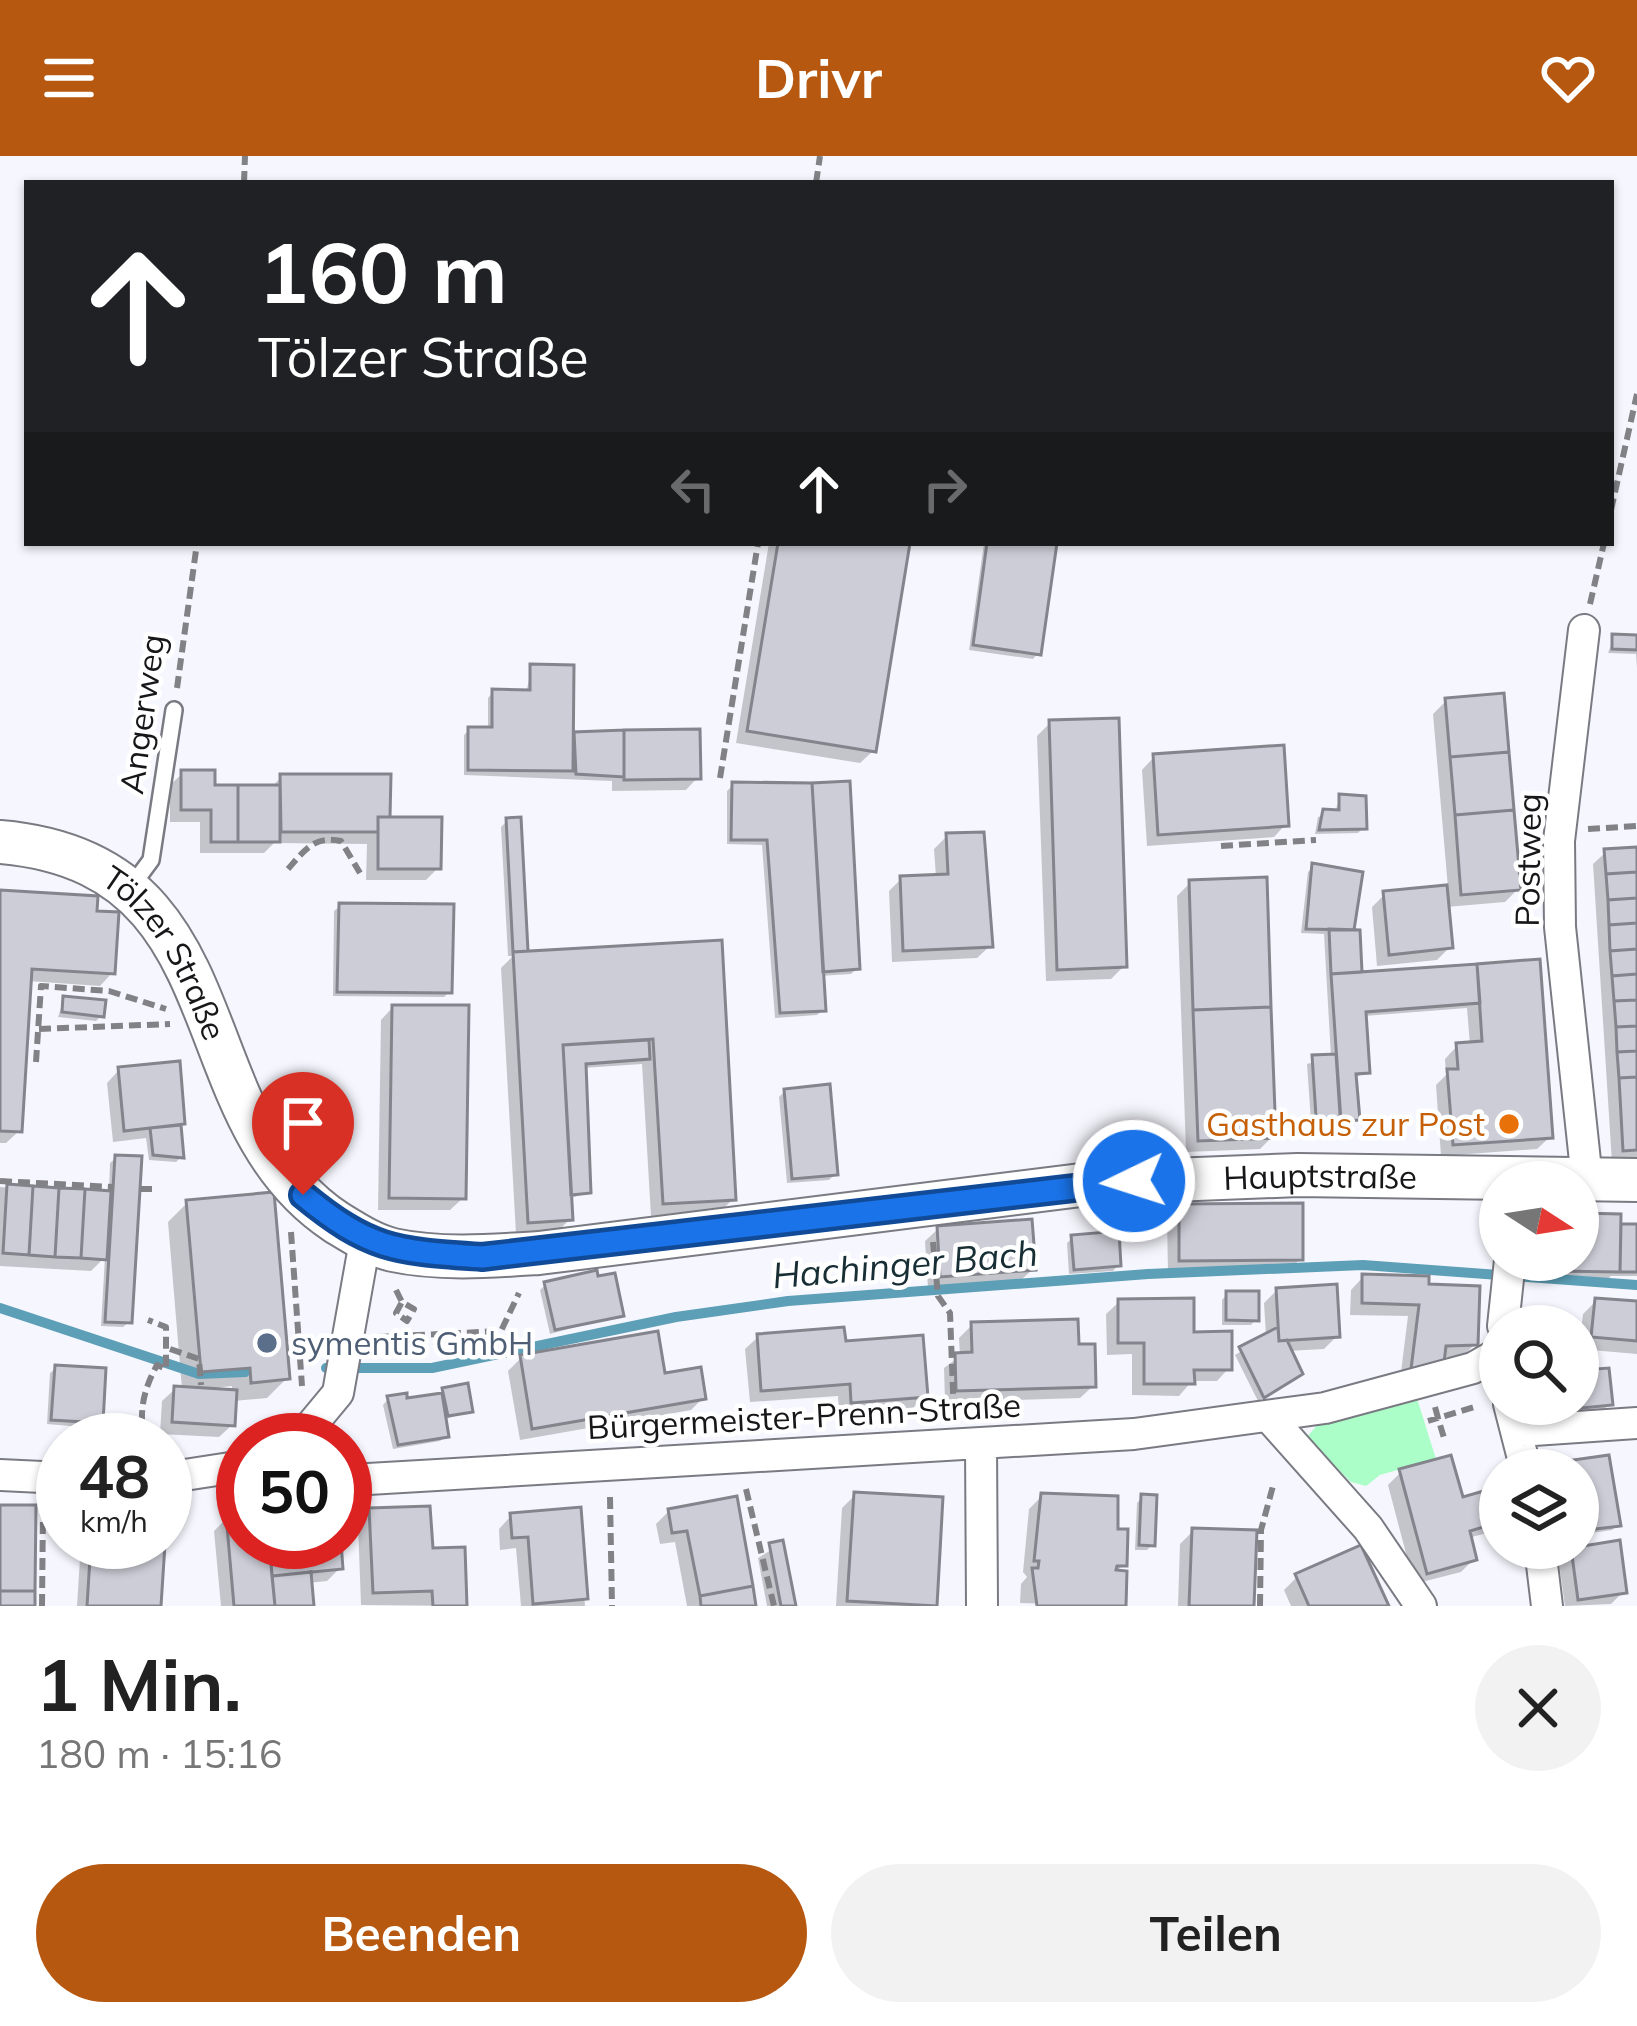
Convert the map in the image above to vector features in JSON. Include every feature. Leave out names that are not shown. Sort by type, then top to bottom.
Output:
[{"type":"main road","name":"Tölzer Straße","points":[[0,842],[36,845],[97,867],[131,887],[162,920],[182,954],[253,1118],[303,1195],[365,1240]]},
{"type":"main road","name":"Hauptstraße","points":[[365,1240],[394,1250],[438,1254],[538,1253],[1097,1183],[1298,1174],[1479,1179]]},
{"type":"main road","name":"Hauptstraße","points":[[1599,1180],[1637,1180]]},
{"type":"street","name":"Postweg","points":[[1584,630],[1560,831],[1560,927],[1584,1161]]},
{"type":"street","points":[[324,1413],[338,1393],[365,1240]]},
{"type":"street","name":"Bürgermeister-Prenn-Straße","points":[[372,1479],[981,1444],[1270,1418],[1479,1364]]},
{"type":"street","points":[[1270,1418],[1368,1528],[1421,1606]]},
{"type":"street","points":[[1599,1421],[1637,1423]]},
{"type":"street","points":[[981,1444],[982,1606]]},
{"type":"street","points":[[0,1474],[36,1476]]},
{"type":"street","points":[[1543,1569],[1547,1606]]},
{"type":"lane","name":"Angerweg","points":[[131,887],[151,860],[173,710]]},
{"type":"path","points":[[1614,497],[1637,394]]},
{"type":"path","name":"Angerweg","points":[[173,710],[197,546]]},
{"type":"path","points":[[720,778],[758,546]]},
{"type":"path","points":[[1584,630],[1603,546]]},
{"type":"path","points":[[1560,831],[1637,826]]},
{"type":"path","points":[[288,869],[314,842],[327,838],[340,841],[360,873]]},
{"type":"path","points":[[1221,846],[1316,840]]},
{"type":"path","points":[[36,1062],[41,986],[109,991],[209,1022]]},
{"type":"path","points":[[38,1029],[209,1022]]},
{"type":"path","points":[[0,1181],[113,1187]]},
{"type":"path","points":[[140,1189],[153,1190]]},
{"type":"path","points":[[303,1195],[290,1219],[304,1413]]},
{"type":"path","points":[[932,1231],[938,1296],[950,1312],[954,1414]]},
{"type":"path","points":[[347,1349],[445,1331],[500,1330],[538,1253]]},
{"type":"path","points":[[139,1413],[148,1382],[157,1365],[166,1369],[170,1349],[166,1327],[148,1320]]},
{"type":"path","points":[[406,1340],[407,1321]]},
{"type":"path","points":[[170,1349],[199,1359],[201,1385]]},
{"type":"path","points":[[1427,1421],[1438,1418],[1444,1438]]},
{"type":"path","points":[[746,1485],[774,1606]]},
{"type":"path","points":[[1260,1606],[1261,1530],[1274,1486]]},
{"type":"path","points":[[610,1487],[612,1606]]},
{"type":"path","points":[[42,1606],[45,1569]]},
{"type":"green space","points":[[1415,1392],[1436,1459],[1380,1475],[1366,1486],[1351,1482],[1306,1438],[1319,1423]]},
{"type":"building","points":[[778,546],[910,546],[876,752],[747,731]]},
{"type":"building","points":[[987,546],[1057,546],[1041,655],[973,645]]},
{"type":"building","points":[[1612,634],[1637,635],[1637,650],[1612,649]]},
{"type":"building","points":[[530,664],[574,665],[573,771],[468,770],[468,727],[492,727],[492,689],[530,690]]},
{"type":"building","points":[[1504,693],[1509,752],[1450,757],[1445,698]]},
{"type":"building","points":[[1119,718],[1127,967],[1057,970],[1049,720]]},
{"type":"building","points":[[700,729],[701,779],[624,780],[624,730]]},
{"type":"building","points":[[624,730],[624,777],[576,774],[574,732]]},
{"type":"building","points":[[1284,745],[1289,826],[1158,835],[1153,754]]},
{"type":"building","points":[[1509,752],[1514,810],[1455,815],[1450,757]]},
{"type":"building","points":[[181,770],[215,770],[215,785],[238,785],[238,842],[211,842],[211,810],[181,810]]},
{"type":"building","points":[[280,774],[391,774],[390,817],[378,817],[378,832],[281,832]]},
{"type":"building","points":[[850,781],[860,969],[823,972],[812,783]]},
{"type":"building","points":[[732,782],[812,783],[826,1011],[780,1013],[767,840],[731,840]]},
{"type":"building","points":[[238,785],[280,785],[280,842],[238,842]]},
{"type":"building","points":[[1339,794],[1366,796],[1367,829],[1319,830],[1323,809],[1339,810]]},
{"type":"building","points":[[1514,810],[1521,890],[1461,895],[1455,815]]},
{"type":"building","points":[[378,817],[442,817],[441,869],[378,869]]},
{"type":"building","points":[[521,817],[528,951],[513,952],[506,818]]},
{"type":"building","points":[[984,832],[993,947],[903,951],[900,876],[948,874],[946,833]]},
{"type":"building","points":[[1637,847],[1637,872],[1606,874],[1604,849]]},
{"type":"building","points":[[1312,863],[1363,872],[1354,930],[1306,929]]},
{"type":"building","points":[[1637,872],[1637,898],[1608,900],[1606,874]]},
{"type":"building","points":[[1267,877],[1271,1007],[1193,1010],[1189,880]]},
{"type":"building","points":[[1447,885],[1453,948],[1389,955],[1383,891]]},
{"type":"building","points":[[0,890],[98,896],[97,911],[119,912],[115,974],[32,969],[22,1132],[0,1131]]},
{"type":"building","points":[[1637,898],[1637,923],[1609,925],[1608,900]]},
{"type":"building","points":[[339,903],[454,904],[452,993],[337,992]]},
{"type":"building","points":[[1637,923],[1637,949],[1610,951],[1609,925]]},
{"type":"building","points":[[1329,929],[1360,930],[1362,972],[1331,974]]},
{"type":"building","points":[[722,940],[736,1200],[663,1204],[653,1039],[563,1045],[573,1220],[528,1223],[513,952]]},
{"type":"building","points":[[1637,949],[1637,974],[1612,976],[1610,951]]},
{"type":"building","points":[[1540,959],[1553,1138],[1453,1145],[1447,1069],[1458,1069],[1456,1043],[1482,1041],[1477,964]]},
{"type":"building","points":[[1477,964],[1480,1003],[1366,1012],[1370,1073],[1356,1074],[1360,1120],[1341,1121],[1331,974]]},
{"type":"building","points":[[1637,974],[1637,1000],[1614,1001],[1612,976]]},
{"type":"building","points":[[63,996],[106,1000],[104,1017],[62,1012]]},
{"type":"building","points":[[1637,1000],[1637,1026],[1616,1027],[1614,1001]]},
{"type":"building","points":[[392,1005],[469,1005],[466,1199],[389,1198]]},
{"type":"building","points":[[1271,1007],[1276,1138],[1198,1141],[1193,1010]]},
{"type":"building","points":[[1637,1026],[1637,1051],[1617,1052],[1616,1027]]},
{"type":"building","points":[[649,1040],[650,1059],[586,1064],[591,1193],[571,1195],[563,1045]]},
{"type":"building","points":[[1637,1051],[1637,1077],[1619,1078],[1617,1052]]},
{"type":"building","points":[[1336,1054],[1341,1130],[1317,1132],[1312,1055]]},
{"type":"building","points":[[180,1061],[185,1124],[124,1131],[118,1067]]},
{"type":"building","points":[[1637,1077],[1637,1150],[1623,1151],[1619,1078]]},
{"type":"building","points":[[830,1084],[838,1175],[792,1179],[784,1089]]},
{"type":"building","points":[[181,1125],[184,1158],[153,1155],[150,1128]]},
{"type":"building","points":[[115,1155],[142,1156],[132,1323],[105,1322]]},
{"type":"building","points":[[7,1184],[33,1186],[29,1255],[3,1253]]},
{"type":"building","points":[[33,1186],[59,1188],[55,1257],[29,1255]]},
{"type":"building","points":[[59,1188],[85,1189],[81,1258],[55,1257]]},
{"type":"building","points":[[85,1189],[111,1191],[107,1260],[81,1258]]},
{"type":"building","points":[[274,1192],[290,1379],[251,1383],[250,1368],[201,1372],[186,1200]]},
{"type":"building","points":[[1303,1203],[1303,1260],[1179,1261],[1179,1204]]},
{"type":"building","points":[[1599,1213],[1621,1214],[1620,1272],[1599,1272]]},
{"type":"building","points":[[1032,1219],[1036,1270],[940,1277],[937,1226]]},
{"type":"building","points":[[1621,1224],[1637,1224],[1637,1272],[1620,1272]]},
{"type":"building","points":[[1119,1231],[1121,1266],[1074,1270],[1071,1235]]},
{"type":"building","points":[[597,1270],[598,1276],[615,1273],[624,1316],[555,1330],[544,1282]]},
{"type":"building","points":[[1362,1274],[1429,1276],[1429,1284],[1480,1286],[1478,1345],[1446,1346],[1444,1363],[1411,1369],[1419,1305],[1362,1303]]},
{"type":"building","points":[[1337,1284],[1340,1337],[1279,1341],[1276,1288]]},
{"type":"building","points":[[1226,1291],[1259,1291],[1259,1321],[1226,1320]]},
{"type":"building","points":[[1194,1298],[1194,1332],[1232,1331],[1232,1370],[1194,1370],[1195,1384],[1144,1384],[1144,1343],[1118,1343],[1118,1299]]},
{"type":"building","points":[[1595,1298],[1637,1301],[1637,1341],[1599,1338],[1599,1305],[1594,1305]]},
{"type":"building","points":[[1078,1319],[1079,1344],[1095,1344],[1096,1387],[956,1391],[955,1353],[972,1352],[971,1322]]},
{"type":"building","points":[[844,1327],[846,1341],[923,1335],[928,1397],[851,1403],[850,1384],[761,1391],[757,1334]]},
{"type":"building","points":[[1278,1327],[1279,1341],[1287,1340],[1303,1374],[1264,1398],[1239,1347]]},
{"type":"building","points":[[658,1331],[665,1373],[701,1367],[706,1399],[532,1429],[520,1355]]},
{"type":"building","points":[[55,1365],[106,1368],[104,1413],[52,1413]]},
{"type":"building","points":[[1609,1368],[1613,1405],[1599,1406],[1599,1369]]},
{"type":"building","points":[[468,1383],[473,1412],[448,1416],[442,1388]]},
{"type":"building","points":[[174,1386],[237,1390],[236,1413],[216,1413],[216,1425],[192,1423],[192,1413],[172,1413]]},
{"type":"building","points":[[407,1393],[407,1398],[442,1393],[449,1437],[398,1445],[387,1396]]},
{"type":"building","points":[[1451,1455],[1463,1497],[1479,1492],[1479,1528],[1470,1531],[1477,1560],[1427,1574],[1399,1469]]},
{"type":"building","points":[[1609,1455],[1621,1526],[1599,1529],[1599,1456]]},
{"type":"building","points":[[854,1492],[943,1497],[937,1606],[847,1601]]},
{"type":"building","points":[[1041,1493],[1118,1496],[1118,1529],[1128,1529],[1127,1566],[1116,1570],[1127,1571],[1126,1606],[1037,1606],[1032,1568],[1038,1568],[1039,1561],[1034,1561]]},
{"type":"building","points":[[1141,1494],[1157,1495],[1155,1546],[1139,1545]]},
{"type":"building","points":[[737,1496],[753,1586],[700,1596],[687,1531],[672,1533],[668,1509]]},
{"type":"building","points":[[0,1505],[36,1505],[35,1591],[0,1591]]},
{"type":"building","points":[[430,1506],[433,1548],[465,1547],[467,1606],[433,1606],[432,1591],[373,1593],[372,1508]]},
{"type":"building","points":[[581,1507],[588,1599],[533,1604],[528,1537],[512,1538],[510,1513]]},
{"type":"building","points":[[1192,1528],[1257,1530],[1254,1606],[1189,1606]]},
{"type":"building","points":[[783,1540],[796,1606],[781,1606],[769,1543]]},
{"type":"building","points":[[1620,1540],[1627,1593],[1578,1600],[1574,1569],[1599,1569],[1599,1543]]},
{"type":"building","points":[[1361,1545],[1389,1606],[1309,1606],[1295,1574]]},
{"type":"building","points":[[89,1569],[163,1569],[161,1606],[87,1606]]},
{"type":"building","points":[[231,1569],[272,1569],[275,1606],[234,1606]]},
{"type":"building","points":[[271,1569],[343,1569],[272,1576]]},
{"type":"building","points":[[311,1572],[314,1606],[275,1606],[272,1576]]},
{"type":"building","points":[[753,1586],[756,1606],[701,1606],[700,1596]]},
{"type":"building","points":[[0,1591],[35,1591],[35,1606],[0,1606]]},
{"type":"waterway","name":"Hachinger Bach","points":[[326,1368],[432,1368],[676,1317],[788,1301],[1148,1274],[1363,1265],[1637,1285]]},
{"type":"waterway","name":"Hachinger Bach","points":[[0,1308],[199,1374],[245,1372]]},
{"type":"place","name":"Gasthaus zur Post","points":[[1509,1124]]},
{"type":"place","name":"symentis GmbH","points":[[267,1343]]},
{"type":"route","points":[[303,1195],[365,1240],[394,1250],[482,1257],[1134,1181]]}]
